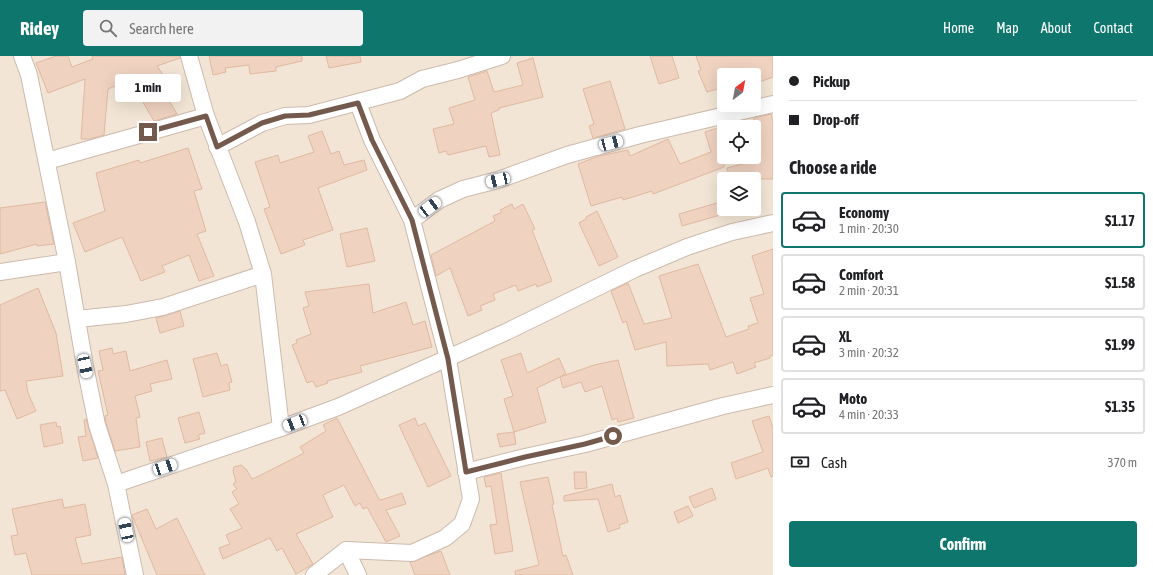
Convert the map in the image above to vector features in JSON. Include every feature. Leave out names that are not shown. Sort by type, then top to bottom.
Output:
[{"type":"street","points":[[22,56],[29,75],[47,161],[97,425],[116,484],[135,575]]},
{"type":"street","points":[[189,56],[206,116],[246,222],[262,274],[281,428]]},
{"type":"street","points":[[217,147],[268,121],[285,116],[309,115],[358,103],[400,91],[422,79],[458,70],[502,56]]},
{"type":"street","points":[[314,575],[346,550],[412,553],[445,538],[462,524],[471,499],[448,359],[412,220],[372,140],[358,103]]},
{"type":"street","points":[[412,220],[438,200],[462,189],[498,180],[567,155],[640,135],[773,104]]},
{"type":"street","points":[[47,161],[206,116]]},
{"type":"street","points":[[116,484],[338,407],[389,383],[448,359],[635,269],[688,247],[732,232],[773,223]]},
{"type":"street","points":[[0,272],[67,262]]},
{"type":"street","points":[[77,319],[126,314],[163,307],[262,274]]},
{"type":"street","points":[[466,472],[585,444],[723,406],[773,395]]},
{"type":"street","points":[[346,550],[358,575]]},
{"type":"shaded area","points":[[0,56],[773,56],[773,575],[0,575]]},
{"type":"building","points":[[56,56],[68,56],[72,67],[93,59],[92,56],[179,56],[180,58],[157,66],[164,76],[157,81],[177,114],[154,121],[130,80],[108,89],[104,135],[89,139],[81,139],[85,79],[48,93],[36,63]]},
{"type":"building","points":[[209,56],[302,56],[302,61],[276,67],[276,71],[250,74],[249,65],[225,68],[226,72],[213,75]]},
{"type":"building","points":[[326,56],[360,56],[361,62],[329,68]]},
{"type":"building","points":[[650,56],[672,56],[679,78],[659,84]]},
{"type":"building","points":[[696,56],[773,56],[773,77],[761,81],[761,68],[717,68],[717,89],[707,92],[698,71],[701,70]]},
{"type":"building","points":[[533,58],[543,97],[499,108],[499,110],[491,113],[500,155],[489,157],[486,146],[448,155],[446,151],[439,153],[433,129],[454,124],[449,108],[475,100],[468,77],[487,71],[494,92],[523,85],[517,63]]},
{"type":"building","points":[[610,81],[625,129],[593,138],[589,126],[594,124],[583,89]]},
{"type":"building","points":[[771,114],[773,121],[773,179],[761,179],[761,172],[728,172],[727,168],[742,164],[761,164],[761,120],[754,120],[754,118]]},
{"type":"building","points":[[717,128],[717,164],[724,164],[724,167],[653,194],[652,191],[623,200],[622,197],[591,206],[578,164],[599,156],[628,150],[630,156],[668,139],[680,164],[711,152],[705,132]]},
{"type":"building","points":[[322,131],[331,154],[339,151],[344,165],[364,160],[367,170],[318,188],[333,230],[303,240],[305,245],[281,254],[264,209],[270,207],[255,162],[278,155],[280,163],[314,152],[308,136]]},
{"type":"building","points":[[188,148],[202,189],[194,191],[206,231],[197,234],[214,276],[199,281],[189,255],[162,266],[165,272],[141,281],[122,237],[85,252],[73,223],[105,211],[96,173],[139,160],[140,163]]},
{"type":"building","points":[[45,202],[54,244],[37,246],[37,244],[0,254],[0,208]]},
{"type":"building","points":[[717,203],[717,216],[682,226],[679,214]]},
{"type":"building","points":[[512,204],[514,209],[523,204],[535,229],[532,230],[552,281],[537,287],[536,284],[518,291],[516,285],[493,294],[495,300],[480,306],[482,310],[468,316],[450,268],[436,276],[431,255],[495,221],[493,216],[502,212],[500,210]]},
{"type":"building","points":[[597,211],[618,257],[599,266],[579,223]]},
{"type":"building","points":[[367,228],[375,261],[347,267],[340,234]]},
{"type":"building","points":[[773,249],[773,355],[770,356],[770,358],[754,363],[756,367],[737,374],[733,362],[710,370],[708,364],[667,366],[666,342],[635,350],[626,321],[623,323],[611,291],[628,283],[644,324],[672,318],[659,276],[698,264],[726,337],[749,329],[748,326],[758,323],[750,298],[764,294],[752,256]]},
{"type":"building","points":[[369,284],[373,313],[406,302],[413,325],[425,321],[432,347],[360,366],[362,372],[327,381],[328,383],[316,387],[313,381],[307,383],[292,345],[297,343],[296,340],[311,334],[303,308],[309,306],[305,292]]},
{"type":"building","points":[[38,288],[56,333],[63,376],[26,381],[28,393],[36,411],[17,419],[5,390],[0,391],[0,305]]},
{"type":"building","points":[[180,311],[184,326],[160,333],[156,318]]},
{"type":"building","points":[[112,348],[113,354],[126,351],[130,371],[167,360],[172,379],[150,384],[152,391],[135,396],[140,417],[136,418],[140,447],[115,451],[106,423],[105,416],[108,415],[98,371],[103,370],[99,351]]},
{"type":"building","points":[[217,353],[221,366],[227,364],[232,382],[229,383],[230,390],[203,397],[193,359]]},
{"type":"building","points":[[521,353],[527,373],[559,358],[566,374],[537,388],[546,422],[514,432],[504,399],[513,396],[501,360]]},
{"type":"building","points":[[618,360],[634,418],[618,422],[617,418],[612,420],[602,386],[585,392],[581,382],[563,388],[560,377],[594,365]]},
{"type":"building","points":[[199,412],[205,433],[198,435],[200,439],[185,443],[178,418]]},
{"type":"building","points":[[769,416],[773,428],[773,476],[771,477],[768,468],[736,479],[731,463],[763,452],[752,421]]},
{"type":"building","points":[[337,418],[379,499],[381,500],[402,493],[406,504],[386,510],[400,536],[386,542],[367,507],[363,509],[360,503],[355,506],[344,485],[323,495],[333,517],[296,534],[313,564],[310,566],[296,574],[282,548],[277,551],[270,538],[223,559],[219,548],[230,544],[226,535],[242,528],[230,509],[239,504],[232,492],[237,489],[233,484],[236,482],[233,471],[234,467],[241,465],[246,469],[252,479],[259,476],[304,453],[300,447],[326,431],[323,425]]},
{"type":"building","points":[[415,418],[418,426],[425,423],[451,476],[428,487],[399,425]]},
{"type":"building","points":[[86,419],[98,458],[83,461],[78,437],[86,436],[84,420]]},
{"type":"building","points":[[56,422],[57,427],[60,426],[63,443],[44,447],[40,425]]},
{"type":"building","points":[[514,432],[516,444],[500,447],[497,434]]},
{"type":"building","points":[[162,438],[167,457],[150,461],[146,442]]},
{"type":"building","points":[[574,472],[586,472],[587,488],[575,489]]},
{"type":"building","points":[[501,473],[513,551],[495,554],[490,525],[497,524],[491,486],[486,487],[484,477]]},
{"type":"building","points":[[548,477],[554,504],[552,505],[563,556],[566,555],[573,575],[516,575],[515,571],[539,565],[520,482]]},
{"type":"building","points":[[612,484],[615,497],[620,495],[628,522],[619,525],[620,528],[608,532],[598,499],[564,501],[564,496]]},
{"type":"building","points":[[712,488],[716,499],[694,508],[689,497]]},
{"type":"building","points":[[62,499],[64,508],[85,504],[91,535],[75,538],[82,564],[122,557],[125,575],[32,575],[26,553],[15,555],[11,536],[18,535],[12,509]]},
{"type":"building","points":[[688,506],[693,516],[678,523],[674,512]]},
{"type":"building","points":[[147,509],[156,529],[177,518],[205,575],[157,575],[132,515]]},
{"type":"building","points":[[441,551],[450,575],[415,575],[410,562]]},
{"type":"route","points":[[148,132],[206,116],[217,147],[262,123],[285,116],[309,115],[358,103],[372,140],[412,220],[448,359],[466,472],[613,436]]}]
